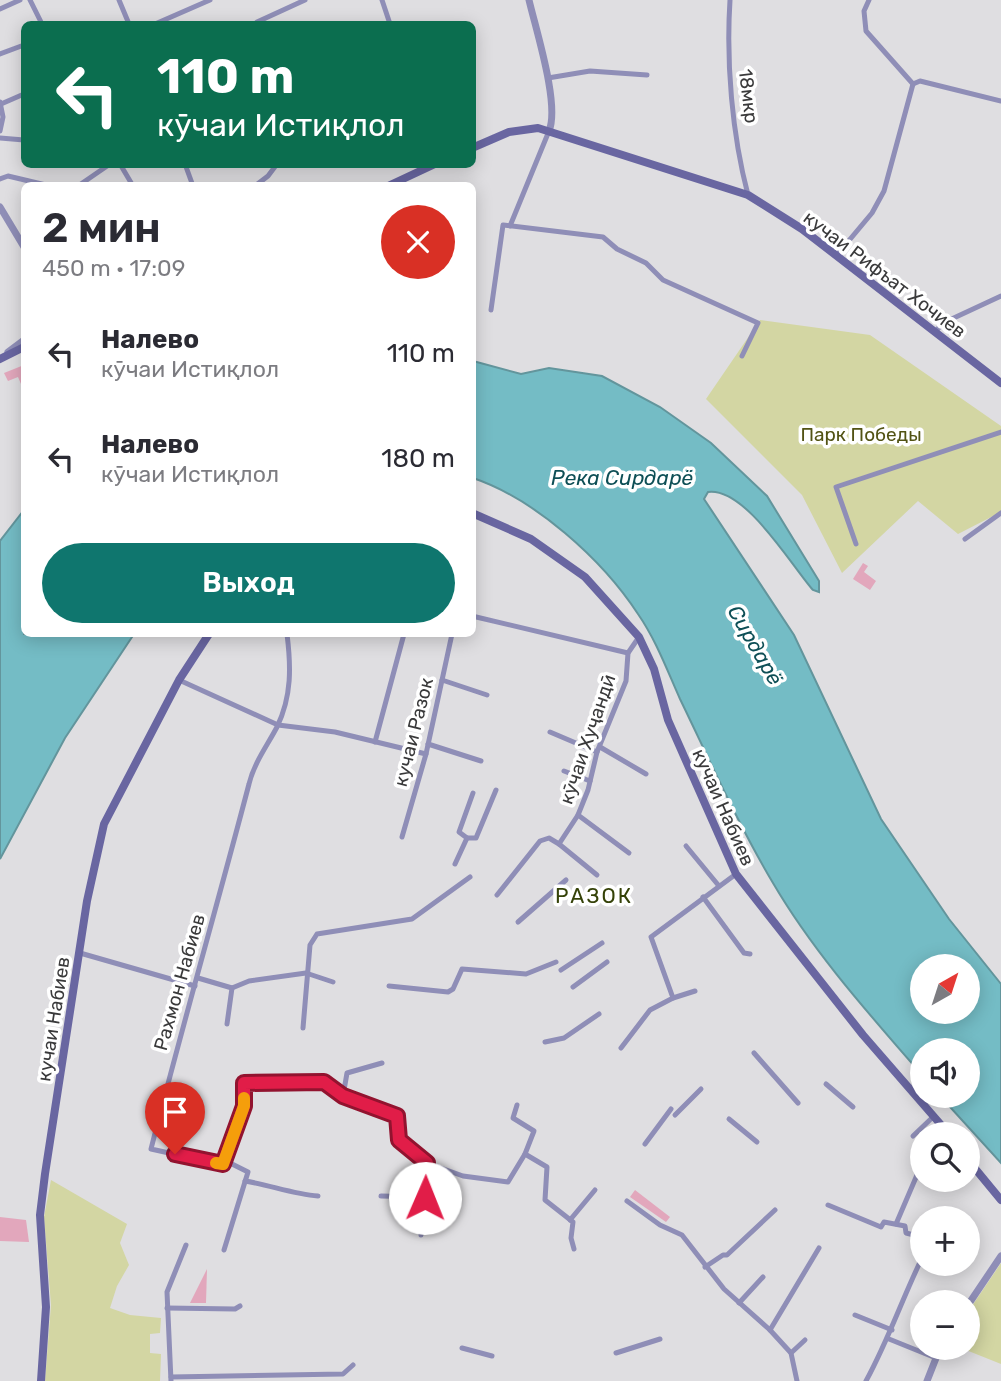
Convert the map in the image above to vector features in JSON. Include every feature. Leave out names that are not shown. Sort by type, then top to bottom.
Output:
[{"type":"main road","name":"кучаи Рифъат Хочиев","points":[[476,146],[524,128],[549,131],[748,195],[802,229],[1001,383]]},
{"type":"main road","points":[[396,182],[426,168]]},
{"type":"main road","points":[[0,358],[21,348]]},
{"type":"main road","name":"кучаи Набиев","points":[[476,515],[531,539],[585,577],[639,636],[654,669],[668,720],[736,874],[863,1035],[940,1122]]},
{"type":"main road","name":"кучаи Набиев","points":[[41,1381],[46,1307],[40,1215],[79,953],[104,824],[179,680],[207,637]]},
{"type":"main road","points":[[980,1175],[1001,1200]]},
{"type":"street","points":[[0,9],[20,0]]},
{"type":"street","points":[[30,0],[40,21]]},
{"type":"street","points":[[119,0],[126,21]]},
{"type":"street","points":[[162,21],[210,0]]},
{"type":"street","points":[[259,21],[305,0]]},
{"type":"street","points":[[383,0],[389,21]]},
{"type":"street","points":[[510,226],[553,123],[548,78],[529,0]]},
{"type":"street","name":"18мкр","points":[[730,0],[727,43],[730,79],[748,195]]},
{"type":"street","points":[[869,0],[864,11],[866,31],[913,84]]},
{"type":"street","points":[[0,54],[21,46]]},
{"type":"street","points":[[548,78],[590,71],[647,75]]},
{"type":"street","points":[[913,84],[920,81],[1001,101]]},
{"type":"street","points":[[836,256],[872,213],[884,191],[913,84]]},
{"type":"street","points":[[0,131],[3,117],[1,103],[21,95]]},
{"type":"street","points":[[0,138],[21,140]]},
{"type":"street","points":[[84,182],[104,168]]},
{"type":"street","points":[[261,182],[274,168]]},
{"type":"street","points":[[0,179],[8,176],[33,182]]},
{"type":"street","points":[[0,207],[21,242]]},
{"type":"street","points":[[491,310],[503,225],[603,237],[617,249],[646,263],[663,280],[758,323],[742,356]]},
{"type":"street","points":[[935,332],[943,323],[1001,296]]},
{"type":"street","points":[[0,358],[21,342]]},
{"type":"street","points":[[856,544],[836,487],[1001,432]]},
{"type":"street","points":[[965,539],[1001,513]]},
{"type":"street","points":[[476,617],[628,653]]},
{"type":"street","name":"кӯчаи Хуҷандӣ","points":[[559,844],[578,815],[599,749],[626,681],[628,653],[639,636]]},
{"type":"street","points":[[278,725],[292,670],[287,637]]},
{"type":"street","points":[[375,742],[403,637]]},
{"type":"street","name":"кучаи Разок","points":[[402,837],[426,754],[451,637]]},
{"type":"street","points":[[179,680],[278,725],[335,732],[426,754]]},
{"type":"street","points":[[442,680],[487,695]]},
{"type":"street","name":"Рахмон Набиев","points":[[224,1160],[223,1164],[151,1149],[171,1066],[198,978],[254,767],[278,725]]},
{"type":"street","points":[[550,732],[599,749],[646,774]]},
{"type":"street","points":[[428,744],[481,761]]},
{"type":"street","points":[[564,771],[590,781]]},
{"type":"street","points":[[472,793],[459,832],[467,838],[476,838],[496,790]]},
{"type":"street","points":[[578,815],[629,853]]},
{"type":"street","points":[[455,864],[467,838]]},
{"type":"street","points":[[497,895],[540,841],[549,838],[597,875]]},
{"type":"street","points":[[686,846],[719,886]]},
{"type":"street","points":[[673,999],[651,937],[736,874]]},
{"type":"street","points":[[303,1028],[306,973],[313,937],[322,932],[412,919],[470,877]]},
{"type":"street","points":[[518,922],[566,880]]},
{"type":"street","points":[[703,897],[744,953],[750,954]]},
{"type":"street","points":[[561,970],[602,943]]},
{"type":"street","points":[[79,953],[195,986]]},
{"type":"street","points":[[389,986],[448,992],[453,989],[462,970],[526,974],[556,962]]},
{"type":"street","points":[[573,987],[607,962]]},
{"type":"street","points":[[198,978],[232,988],[249,981],[306,973],[333,982]]},
{"type":"street","points":[[227,1024],[232,988]]},
{"type":"street","points":[[621,1048],[650,1010],[695,991]]},
{"type":"street","points":[[545,1042],[564,1038],[599,1014]]},
{"type":"street","points":[[754,1053],[798,1103]]},
{"type":"street","points":[[343,1096],[347,1073],[382,1063]]},
{"type":"street","points":[[224,1250],[248,1172],[224,1160],[244,1106],[244,1083],[324,1082],[343,1096],[397,1116],[399,1140],[427,1163],[476,1177],[508,1182],[525,1154],[534,1131],[513,1118],[517,1105]]},
{"type":"street","points":[[826,1084],[853,1107]]},
{"type":"street","points":[[645,1144],[673,1112],[701,1089]]},
{"type":"street","points":[[927,1122],[934,1115]]},
{"type":"street","points":[[729,1119],[757,1142]]},
{"type":"street","points":[[525,1154],[547,1167],[545,1200],[573,1222],[571,1238],[574,1249]]},
{"type":"street","points":[[421,1235],[427,1163]]},
{"type":"street","points":[[245,1181],[278,1187],[296,1194],[318,1196]]},
{"type":"street","points":[[570,1220],[595,1190]]},
{"type":"street","points":[[895,1224],[910,1191]]},
{"type":"street","points":[[381,1196],[425,1198]]},
{"type":"street","points":[[627,1201],[660,1225],[682,1235],[705,1267],[791,1353],[797,1381]]},
{"type":"street","points":[[828,1205],[881,1227],[884,1222],[905,1226],[906,1233],[910,1234]]},
{"type":"street","points":[[705,1267],[727,1255],[775,1210]]},
{"type":"street","points":[[187,1245],[167,1292],[171,1379],[342,1374],[353,1365]]},
{"type":"street","points":[[770,1330],[820,1248]]},
{"type":"street","points":[[978,1290],[1001,1256]]},
{"type":"street","points":[[866,1381],[888,1339],[913,1276]]},
{"type":"street","points":[[739,1303],[764,1277]]},
{"type":"street","points":[[167,1308],[235,1309],[240,1306]]},
{"type":"street","points":[[855,1315],[892,1330]]},
{"type":"street","points":[[616,1353],[660,1339]]},
{"type":"street","points":[[888,1339],[910,1348]]},
{"type":"street","points":[[791,1353],[805,1340]]},
{"type":"street","points":[[462,1348],[492,1356]]},
{"type":"street","points":[[927,1381],[935,1360]]},
{"type":"green space","name":"Парк Победы","points":[[760,320],[870,335],[1001,426],[1001,512],[958,534],[918,501],[842,573],[802,495],[706,399]]},
{"type":"green space","points":[[51,1180],[127,1224],[120,1243],[129,1265],[117,1286],[110,1308],[130,1315],[161,1318],[160,1333],[150,1334],[150,1353],[161,1354],[160,1381],[45,1381],[51,1305],[44,1217]]},
{"type":"green space","points":[[1001,1263],[1001,1364],[980,1356],[980,1294]]},
{"type":"water","name":"Река Сирдарё","points":[[476,362],[521,374],[549,368],[602,376],[660,407],[711,443],[767,496],[819,581],[819,592],[813,590],[752,514],[722,494],[708,492],[704,499],[794,635],[881,819],[949,919],[977,954],[910,954],[910,1024],[980,1024],[980,958],[1001,984],[1001,1163],[980,1140],[980,1122],[964,1122],[951,1108],[980,1108],[980,1038],[910,1038],[910,1061],[883,1030],[806,934],[760,861],[661,655],[638,614],[606,572],[586,552],[520,500],[476,479]]},
{"type":"water","points":[[21,514],[21,637],[132,637],[65,738],[0,859],[0,541]]},
{"type":"building","points":[[21,366],[21,384],[18,377],[8,381],[4,373]]},
{"type":"building","points":[[863,563],[868,566],[864,572],[876,581],[870,590],[853,579]]},
{"type":"building","points":[[635,1190],[670,1217],[666,1222],[630,1197]]},
{"type":"building","points":[[0,1217],[26,1220],[29,1242],[0,1241]]},
{"type":"building","points":[[207,1269],[206,1303],[190,1303]]},
{"type":"slow traffic","points":[[216,1163],[223,1164],[244,1106],[244,1098]]},
{"type":"district","name":"РАЗОК","points":[[594,896]]},
{"type":"route","points":[[175,1154],[223,1164],[244,1106],[244,1083],[324,1082],[343,1096],[397,1116],[399,1140],[427,1163],[425,1198]]},
{"type":"water label","name":"Сирдарё","points":[[755,645]]}]
